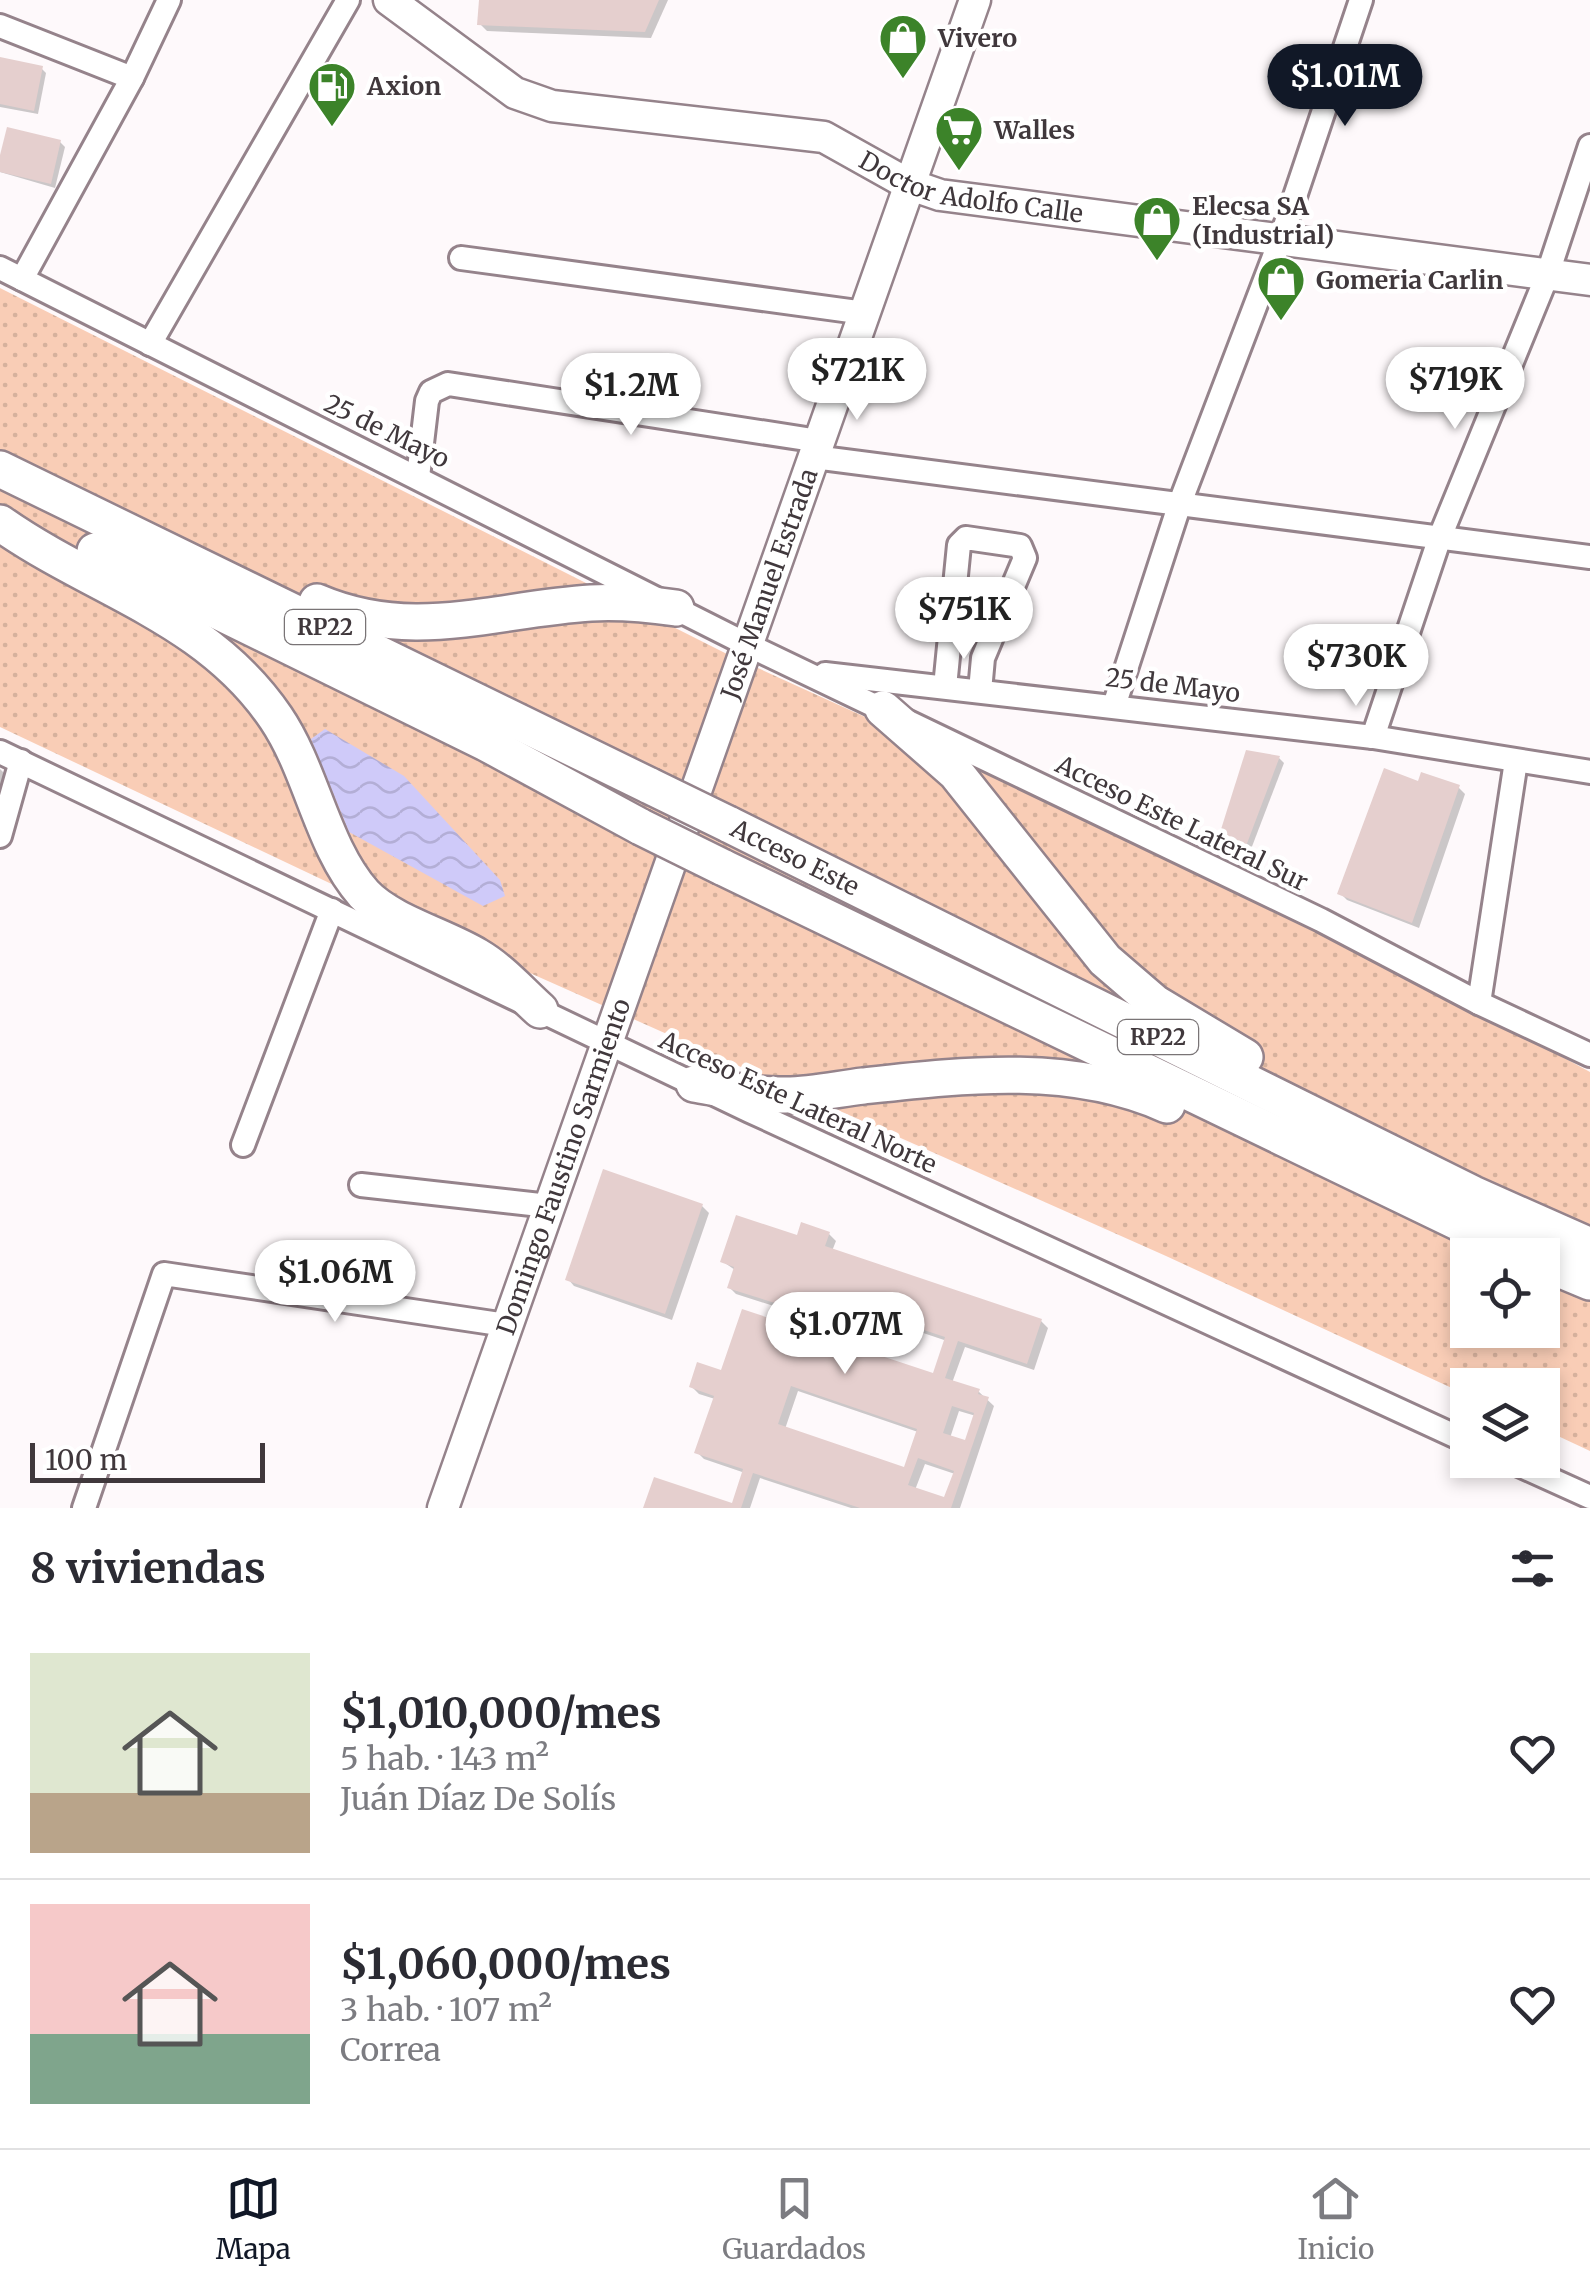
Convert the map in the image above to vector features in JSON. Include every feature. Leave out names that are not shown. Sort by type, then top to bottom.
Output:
[{"type":"highway","points":[[0,466],[345,613],[375,620],[450,622],[592,602],[676,608]]},
{"type":"highway","name":"Acceso Este","points":[[0,466],[1473,1194],[1590,1246]]},
{"type":"highway","name":"Acceso Este","points":[[0,505],[469,735],[641,827],[1486,1238]]},
{"type":"highway","points":[[0,523],[168,616],[234,669],[257,693],[289,739],[342,858],[365,895],[388,911],[474,954],[540,1010]]},
{"type":"highway","points":[[883,708],[956,772],[1080,932],[1136,988],[1177,1017],[1473,1194]]},
{"type":"highway","points":[[694,1084],[786,1095],[975,1076],[1012,1075],[1099,1084],[1148,1096],[1348,1188],[1486,1238]]},
{"type":"highway","points":[[1548,1228],[1590,1237]]},
{"type":"main road","name":"Doctor Adolfo Calle","points":[[389,0],[515,93],[552,106],[824,137],[908,184],[962,199],[1590,280]]},
{"type":"main road","name":"José Manuel Estrada","points":[[684,827],[975,0]]},
{"type":"main road","name":"Domingo Faustino Sarmiento","points":[[443,1508],[684,827]]},
{"type":"street","points":[[22,279],[132,78],[169,0]]},
{"type":"street","points":[[150,344],[348,0]]},
{"type":"street","points":[[1114,706],[1180,503],[1280,241],[1361,0]]},
{"type":"street","points":[[0,26],[132,78]]},
{"type":"street","points":[[1373,737],[1440,537],[1547,276],[1590,146]]},
{"type":"street","points":[[462,258],[865,314]]},
{"type":"street","name":"25 de Mayo","points":[[0,268],[748,645]]},
{"type":"street","points":[[418,477],[427,401],[439,387],[462,385],[816,449],[1590,558]]},
{"type":"street","points":[[945,687],[958,545],[966,538],[1020,546],[1025,558],[983,658],[980,691]]},
{"type":"street","name":"Acceso Este Lateral Sur","points":[[748,645],[1322,920],[1479,1003],[1590,1054]]},
{"type":"street","name":"25 de Mayo","points":[[808,672],[1373,737],[1590,772]]},
{"type":"street","points":[[0,836],[10,756]]},
{"type":"street","name":"Acceso Este Lateral Norte","points":[[10,756],[694,1084],[1450,1434]]},
{"type":"street","points":[[1479,1003],[1516,761]]},
{"type":"street","points":[[243,1145],[332,910]]},
{"type":"street","points":[[362,1185],[548,1206]]},
{"type":"street","points":[[84,1508],[164,1274],[506,1325]]},
{"type":"street","points":[[1548,1478],[1590,1497]]},
{"type":"shaded area","points":[[0,288],[725,653],[1321,925],[1590,1072],[1590,1451],[1560,1437],[1560,1368],[1450,1368],[1450,1387],[1166,1256],[359,897],[0,727]]},
{"type":"water","points":[[325,729],[404,776],[500,880],[505,896],[483,906],[349,832],[311,739]]},
{"type":"building","points":[[479,0],[659,0],[645,32],[477,25]]},
{"type":"building","points":[[0,57],[43,66],[34,111],[0,104]]},
{"type":"building","points":[[7,127],[61,140],[51,184],[0,172]]},
{"type":"building","points":[[1246,750],[1280,756],[1243,854],[1217,842]]},
{"type":"building","points":[[1384,768],[1418,781],[1421,772],[1460,785],[1412,923],[1337,894]]},
{"type":"building","points":[[603,1169],[703,1204],[665,1314],[565,1280]]},
{"type":"building","points":[[736,1215],[797,1235],[801,1222],[830,1232],[825,1246],[1042,1319],[1027,1364],[958,1341],[945,1378],[980,1389],[978,1394],[989,1397],[951,1508],[860,1508],[753,1473],[741,1508],[643,1508],[654,1477],[732,1503],[743,1469],[694,1453],[714,1396],[689,1387],[697,1362],[721,1370],[742,1309],[796,1327],[801,1311],[727,1288],[734,1267],[720,1262]],"holes":[[[818,1295],[945,1337],[933,1373],[806,1331]],[[791,1386],[917,1429],[904,1467],[778,1424]],[[952,1406],[974,1413],[965,1440],[943,1433]],[[918,1458],[954,1471],[944,1497],[908,1485]]]},
{"type":"place","name":"Vivero","points":[[903,80]]},
{"type":"place","name":"Axion","points":[[332,128]]},
{"type":"place","name":"Walles","points":[[959,172]]},
{"type":"place","name":"Elecsa SA (Industrial)","points":[[1157,262]]},
{"type":"place","name":"Gomeria Carlin","points":[[1281,322]]}]
